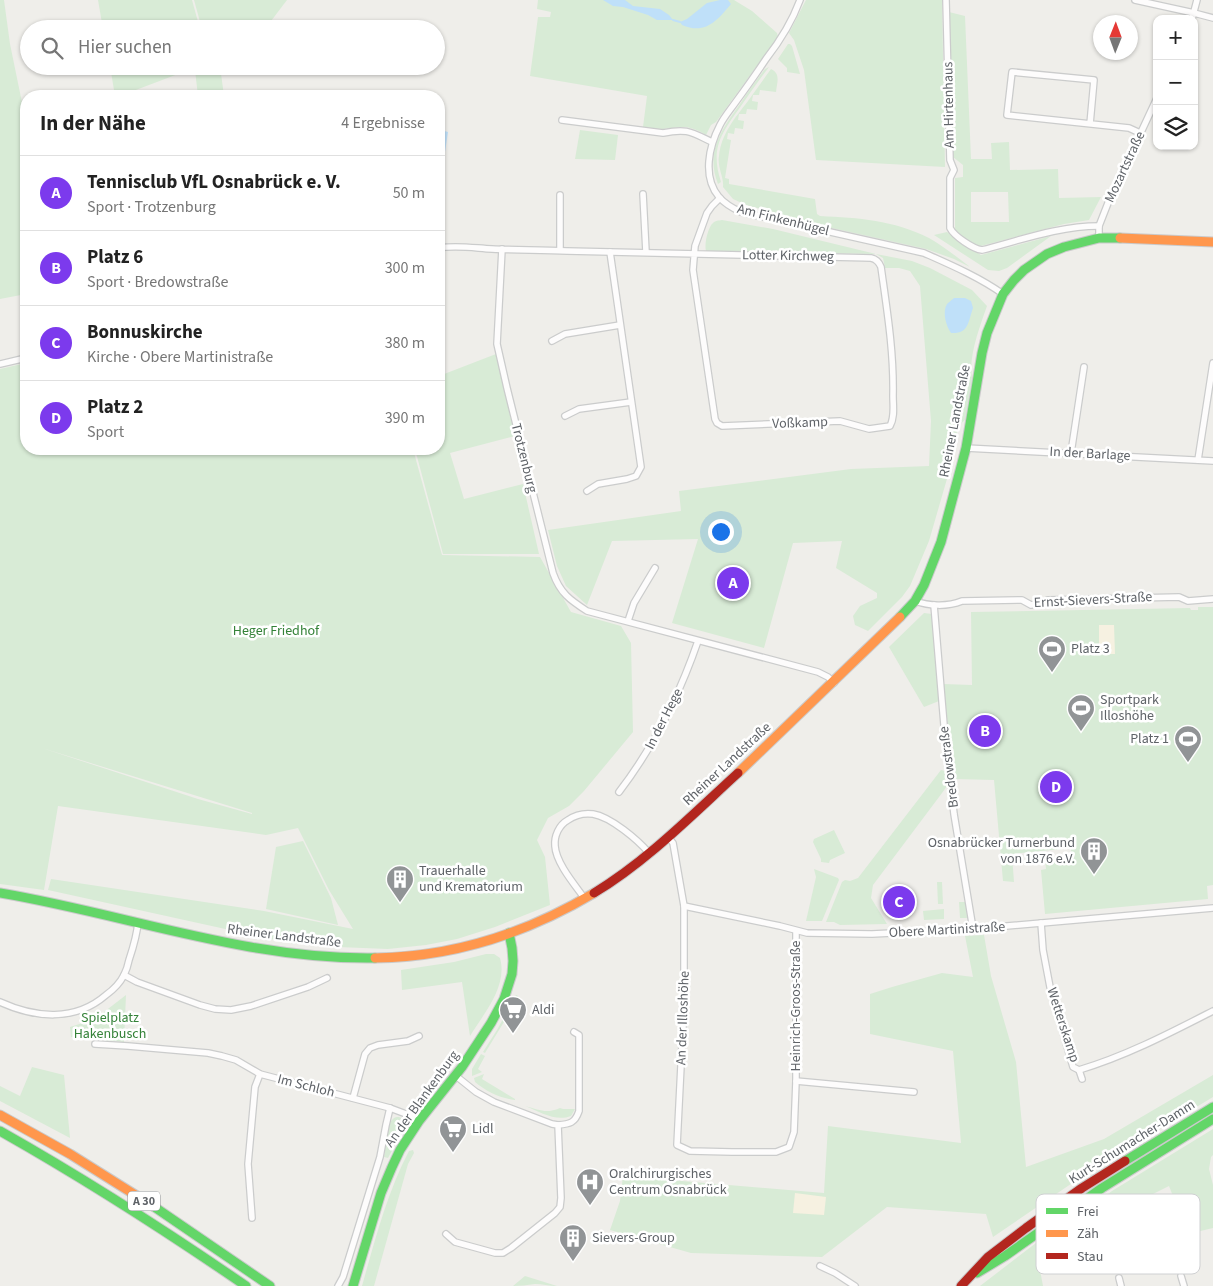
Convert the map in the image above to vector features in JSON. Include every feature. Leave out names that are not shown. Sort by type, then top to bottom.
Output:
[{"type":"main road","name":"Rheiner Landstraße","points":[[0,893],[71,907],[212,940],[309,955],[360,958],[426,955],[462,948],[541,921],[585,899],[610,883],[668,836],[834,683],[915,601],[924,585],[941,542],[966,448],[987,333],[1003,294],[1014,280],[1024,270],[1047,254],[1064,247],[1099,238],[1213,242]]},
{"type":"main road","name":"An der Blankenburg","points":[[353,1286],[384,1186],[399,1151],[456,1076],[495,1017],[509,988],[514,954],[509,933]]},
{"type":"main road","name":"Kurt-Schumacher-Damm","points":[[1074,1194],[1213,1107]]},
{"type":"main road","name":"A 30","points":[[0,1115],[156,1209],[270,1286]]},
{"type":"main road","name":"Kurt-Schumacher-Damm","points":[[1093,1194],[1213,1119]]},
{"type":"main road","name":"A 30","points":[[0,1131],[77,1176],[246,1286]]},
{"type":"main road","name":"Kurt-Schumacher-Damm","points":[[960,1286],[988,1257],[1036,1221]]},
{"type":"main road","name":"Kurt-Schumacher-Damm","points":[[972,1275],[1000,1259],[1036,1234]]},
{"type":"street","name":"Am Finkenhügel","points":[[800,0],[784,33],[720,124],[712,142],[709,159],[709,171],[714,190],[728,206],[740,212],[924,254],[950,264],[992,286],[1003,294]]},
{"type":"street","name":"Am Hirtenhaus","points":[[946,0],[950,160],[954,170],[950,178],[950,228],[976,249],[982,250],[1051,232],[1082,226],[1099,226]]},
{"type":"street","points":[[1135,0],[1189,15]]},
{"type":"street","points":[[1193,15],[1197,0]]},
{"type":"street","points":[[1198,16],[1213,18]]},
{"type":"street","points":[[1090,124],[1094,80],[1012,72],[1007,115],[1090,124],[1129,128],[1140,133]]},
{"type":"street","name":"Mozartstraße","points":[[1099,238],[1099,226],[1108,203],[1154,105]]},
{"type":"street","points":[[562,120],[663,132],[690,131],[712,142]]},
{"type":"street","points":[[643,194],[646,252]]},
{"type":"street","points":[[560,195],[560,250]]},
{"type":"street","points":[[694,254],[707,213],[720,198]]},
{"type":"street","name":"Lotter Kirchweg","points":[[445,248],[871,258],[876,259],[879,263]]},
{"type":"street","name":"Trotzenburg","points":[[502,249],[497,344],[552,574],[557,585],[570,600],[587,611],[818,672],[828,677],[834,683]]},
{"type":"street","points":[[587,491],[598,484],[636,476],[641,467],[610,252]]},
{"type":"street","name":"Voßkamp","points":[[694,254],[693,270],[715,419],[717,424],[722,426],[840,421],[869,429],[890,426],[893,421],[891,336],[879,263]]},
{"type":"street","points":[[552,341],[565,334],[620,325]]},
{"type":"street","points":[[0,364],[20,359]]},
{"type":"street","points":[[1198,460],[1213,363]]},
{"type":"street","points":[[1071,453],[1084,367]]},
{"type":"street","points":[[565,416],[579,409],[631,402]]},
{"type":"street","name":"In der Barlage","points":[[966,448],[1213,461]]},
{"type":"street","points":[[628,622],[634,603],[655,568]]},
{"type":"street","name":"Ernst-Sievers-Straße","points":[[915,601],[934,605],[955,604],[962,601],[1022,600],[1031,605],[1048,600],[1180,597],[1188,600],[1213,599]]},
{"type":"street","name":"Bredowstraße","points":[[934,605],[954,814],[973,929]]},
{"type":"street","name":"In der Hege","points":[[619,792],[644,756],[665,720],[686,676],[698,641]]},
{"type":"street","points":[[585,899],[556,852],[555,846],[558,830],[566,821],[585,814],[594,814],[602,817],[633,838],[649,853]]},
{"type":"street","name":"An der Illoshöhe","points":[[668,836],[673,843],[684,906],[684,1006],[678,1144],[690,1151],[732,1152]]},
{"type":"street","name":"Obere Martinistraße","points":[[684,906],[807,933],[872,934],[973,929],[1213,908]]},
{"type":"street","points":[[0,1002],[31,1013],[47,1015],[64,1014],[85,1009],[99,1001],[114,989],[124,975],[135,941],[138,922]]},
{"type":"street","name":"Wetterskamp","points":[[1041,923],[1043,950],[1050,987],[1074,1067],[1079,1070],[1105,1062],[1153,1041],[1213,1010]]},
{"type":"street","name":"Heinrich-Groos-Straße","points":[[732,1152],[776,1152],[789,1147],[794,1132],[796,931]]},
{"type":"street","points":[[124,975],[137,982],[200,1006],[232,1010],[251,1006],[308,987],[327,978]]},
{"type":"street","points":[[456,1076],[476,1092],[494,1102],[552,1124],[566,1125],[572,1123],[577,1118],[579,1111],[579,1035],[574,1032]]},
{"type":"street","name":"Im Schloh","points":[[353,1098],[365,1054],[370,1048],[378,1045],[408,1041],[419,1036]]},
{"type":"street","name":"Im Schloh","points":[[95,1044],[208,1053],[222,1056],[236,1060],[260,1074],[390,1108],[420,1121]]},
{"type":"street","points":[[1079,1070],[1082,1080]]},
{"type":"street","points":[[252,1218],[248,1164],[255,1087],[260,1074]]},
{"type":"street","name":"Heinrich-Groos-Straße","points":[[796,1081],[914,1092]]},
{"type":"street","name":"An der Blankenburg","points":[[338,1286],[343,1277],[380,1158],[390,1108]]},
{"type":"street","points":[[446,1234],[455,1242],[495,1253],[503,1252],[511,1248],[555,1213],[560,1207],[561,1198],[558,1125]]},
{"type":"street","points":[[820,1266],[855,1286]]},
{"type":"street","points":[[1181,1276],[1184,1286]]},
{"type":"street","points":[[1119,1278],[1121,1286]]},
{"type":"green space","points":[[0,0],[4,0],[10,44],[20,93],[20,295],[0,299]]},
{"type":"green space","points":[[98,0],[192,0],[198,20],[101,20]]},
{"type":"green space","points":[[194,0],[287,0],[272,20],[200,20]]},
{"type":"green space","points":[[538,0],[734,0],[752,11],[777,33],[778,37],[716,122],[711,125],[706,135],[685,127],[663,129],[643,127],[647,96],[530,76],[538,17],[550,17],[551,12],[537,9]]},
{"type":"green space","points":[[806,0],[942,0],[945,167],[816,160],[804,70],[794,40],[789,33]]},
{"type":"green space","points":[[949,12],[965,16],[971,159],[992,159],[991,143],[1009,142],[1010,170],[1058,169],[1059,198],[1101,197],[1089,220],[1064,224],[977,247],[955,232],[955,178],[963,177],[963,165],[953,157]],"holes":[[[971,192],[1008,192],[1009,222],[971,222]]]},
{"type":"green space","points":[[788,44],[792,46],[800,74],[787,72],[787,68],[778,59]]},
{"type":"green space","points":[[769,67],[734,116],[719,142],[717,160],[721,182],[718,184],[713,162],[717,141],[752,86],[765,69]]},
{"type":"green space","points":[[771,69],[777,76],[776,92],[760,90],[759,95],[753,95],[752,101],[758,102],[757,110],[747,109],[746,114],[739,114],[738,120],[744,121],[743,129],[735,128],[734,134],[728,133],[727,139],[731,140],[725,178],[729,179],[729,184],[815,199],[817,214],[820,216],[862,219],[902,227],[929,238],[970,267],[926,249],[791,219],[791,217],[746,205],[733,199],[723,187],[719,160],[720,148],[729,127]]},
{"type":"green space","points":[[112,75],[175,75],[136,90],[114,90]]},
{"type":"green space","points":[[196,75],[221,75],[223,90],[197,90]]},
{"type":"green space","points":[[580,130],[618,135],[615,160],[575,159]]},
{"type":"green space","points":[[722,220],[773,229],[876,254],[706,251],[706,240],[711,225],[716,221]]},
{"type":"green space","points":[[947,232],[981,255],[1051,236],[1007,268],[999,271],[988,270],[934,235]]},
{"type":"green space","points":[[876,254],[912,261],[930,268],[972,290],[987,306],[973,351],[972,378],[965,420],[958,426],[951,465],[929,541],[910,586],[902,597],[868,631],[855,625],[853,616],[860,606],[877,598],[877,593],[836,568],[842,541],[793,543],[764,648],[672,623],[698,539],[612,541],[587,605],[566,586],[557,566],[548,530],[681,511],[679,491],[851,469],[929,466],[931,421],[920,286],[910,271],[899,268],[885,268],[883,258]]},
{"type":"green space","points":[[496,354],[515,436],[450,453],[464,499],[523,484],[539,554],[443,554],[417,455],[445,455],[445,374]]},
{"type":"green space","name":"Heger Friedhof","points":[[20,364],[20,455],[415,455],[442,555],[540,557],[571,612],[621,626],[631,643],[633,732],[584,791],[569,806],[548,818],[537,840],[545,857],[550,905],[495,927],[457,939],[388,949],[289,943],[48,890],[51,879],[264,911],[353,929],[329,890],[298,828],[266,835],[58,806],[44,890],[0,884],[0,369]],"holes":[[[42,748],[252,813],[198,799]]]},
{"type":"green space","name":"Sportpark Illoshöhe","points":[[1198,607],[1213,607],[1213,885],[1207,886],[1208,899],[1045,914],[1041,870],[1046,869],[1045,858],[1071,855],[1071,848],[1012,854],[1014,882],[1003,881],[994,780],[954,779],[943,684],[972,685],[971,612],[1190,608],[1191,610],[1198,610]]},
{"type":"green space","points":[[924,613],[932,614],[939,701],[924,707],[889,647]]},
{"type":"green space","points":[[941,770],[945,771],[947,786],[873,885],[871,898],[887,924],[840,925],[834,922],[826,922],[842,882],[858,878]]},
{"type":"green space","points":[[834,830],[845,853],[830,860],[829,863],[821,862],[813,842],[814,839]]},
{"type":"green space","points":[[303,841],[331,898],[338,925],[266,909],[276,847]]},
{"type":"green space","points":[[814,869],[839,880],[822,921],[806,921],[816,877]]},
{"type":"green space","points":[[937,882],[942,882],[943,904],[938,904]]},
{"type":"green space","points":[[959,902],[966,902],[967,918],[960,918]]},
{"type":"green space","points":[[944,909],[944,919],[924,920],[923,911]]},
{"type":"green space","points":[[984,935],[991,976],[1016,1062],[1026,1167],[1104,1139],[1213,1075],[1213,1097],[1090,1171],[1056,1194],[1036,1194],[1036,1208],[993,1237],[986,1214],[887,1207],[822,1257],[691,1253],[610,1230],[620,1201],[623,1176],[824,1193],[828,1126],[961,1143],[953,1051],[870,1034],[870,994],[942,973],[973,977],[965,936]]},
{"type":"green space","points":[[486,954],[494,954],[500,958],[502,968],[501,979],[488,1009],[470,1036],[462,982],[402,990],[401,970],[454,962]]},
{"type":"green space","name":"Spielplatz Hakenbusch","points":[[126,995],[124,1042],[71,1037],[70,1027],[95,1019]]},
{"type":"green space","points":[[516,995],[518,996],[510,1012],[485,1053],[483,1052],[497,1030]]},
{"type":"green space","points":[[481,1054],[485,1056],[478,1069],[482,1072],[472,1076],[472,1069]]},
{"type":"green space","points":[[32,1067],[64,1075],[70,1138],[0,1101],[0,1086],[20,1096]]},
{"type":"green space","points":[[484,1074],[482,1079],[515,1100],[494,1094],[475,1082],[474,1078]]},
{"type":"green space","points":[[525,1106],[547,1111],[560,1108],[575,1109],[571,1116],[560,1118],[548,1116]]},
{"type":"green space","points":[[399,1117],[405,1123],[404,1128],[388,1158],[384,1157],[390,1123],[394,1118]]},
{"type":"green space","points":[[1213,1129],[1213,1155],[1209,1169],[1213,1185],[1213,1228],[1200,1231],[1200,1194],[1172,1194],[1169,1186],[1153,1194],[1108,1194]]},
{"type":"green space","points":[[413,1150],[414,1153],[408,1164],[374,1286],[362,1286],[394,1183],[409,1151]]},
{"type":"green space","points":[[1036,1243],[1036,1274],[1041,1274],[1043,1286],[980,1286]]},
{"type":"green space","points":[[525,1276],[557,1286],[535,1284],[513,1286]]},
{"type":"sand","points":[[1099,625],[1114,625],[1115,654],[1099,654]]},
{"type":"sand","points":[[795,1193],[826,1197],[824,1215],[793,1213]]},
{"type":"water","points":[[603,0],[625,0],[633,6],[660,9],[673,20],[657,20],[623,7],[613,6]]},
{"type":"water","points":[[728,0],[731,4],[710,25],[690,28],[682,25],[680,22],[687,19],[707,3]]},
{"type":"water","points":[[445,131],[448,132],[445,152]]},
{"type":"water","points":[[954,298],[965,298],[971,301],[973,308],[965,329],[957,333],[951,333],[946,323],[945,311],[947,304]]},
{"type":"waterway","points":[[673,20],[680,22]]},
{"type":"traffic: fast","points":[[900,617],[915,601],[924,585],[941,542],[966,448],[982,353],[987,333],[1003,294],[1024,270],[1047,254],[1064,247],[1099,238],[1120,238]]},
{"type":"traffic: fast","points":[[0,893],[233,944],[327,957],[375,958]]},
{"type":"traffic: fast","points":[[353,1286],[381,1193],[400,1150],[419,1121],[462,1067],[491,1023],[504,999],[512,974],[513,961],[509,933]]},
{"type":"traffic: fast","points":[[1125,1161],[1213,1107]]},
{"type":"traffic: fast","points":[[1093,1194],[1213,1119]]},
{"type":"traffic: fast","points":[[0,1131],[125,1206],[246,1286]]},
{"type":"traffic: fast","points":[[153,1206],[270,1286]]},
{"type":"traffic: fast","points":[[977,1273],[1036,1234]]},
{"type":"traffic: slow","points":[[1120,238],[1213,242]]},
{"type":"traffic: slow","points":[[738,773],[900,617]]},
{"type":"traffic: slow","points":[[375,958],[433,953],[489,940],[542,920],[594,893]]},
{"type":"traffic: slow","points":[[0,1115],[70,1154],[153,1206]]},
{"type":"traffic: jam","points":[[594,893],[651,852],[738,773]]},
{"type":"traffic: jam","points":[[1074,1194],[1125,1161]]},
{"type":"traffic: jam","points":[[961,1286],[988,1257],[1036,1221]]},
{"type":"place","name":"Tennisclub VfL Osnabrück e. V.","points":[[733,583]]},
{"type":"place","name":"Platz 3","points":[[1052,673]]},
{"type":"place","name":"Platz 6","points":[[985,731]]},
{"type":"place","name":"Sportpark Illoshöhe","points":[[1081,732]]},
{"type":"place","name":"Platz 1","points":[[1188,763]]},
{"type":"place","name":"Platz 2","points":[[1056,787]]},
{"type":"place","name":"Osnabrücker Turnerbund von 1876 e.V.","points":[[1094,875]]},
{"type":"place","name":"Bonnuskirche","points":[[899,902]]},
{"type":"place","name":"Trauerhalle und Krematorium","points":[[400,903]]},
{"type":"place","name":"Aldi","points":[[513,1034]]},
{"type":"place","name":"Lidl","points":[[453,1153]]},
{"type":"place","name":"Oralchirurgisches Centrum Osnabrück","points":[[590,1206]]},
{"type":"place","name":"Sievers-Group","points":[[573,1262]]}]
